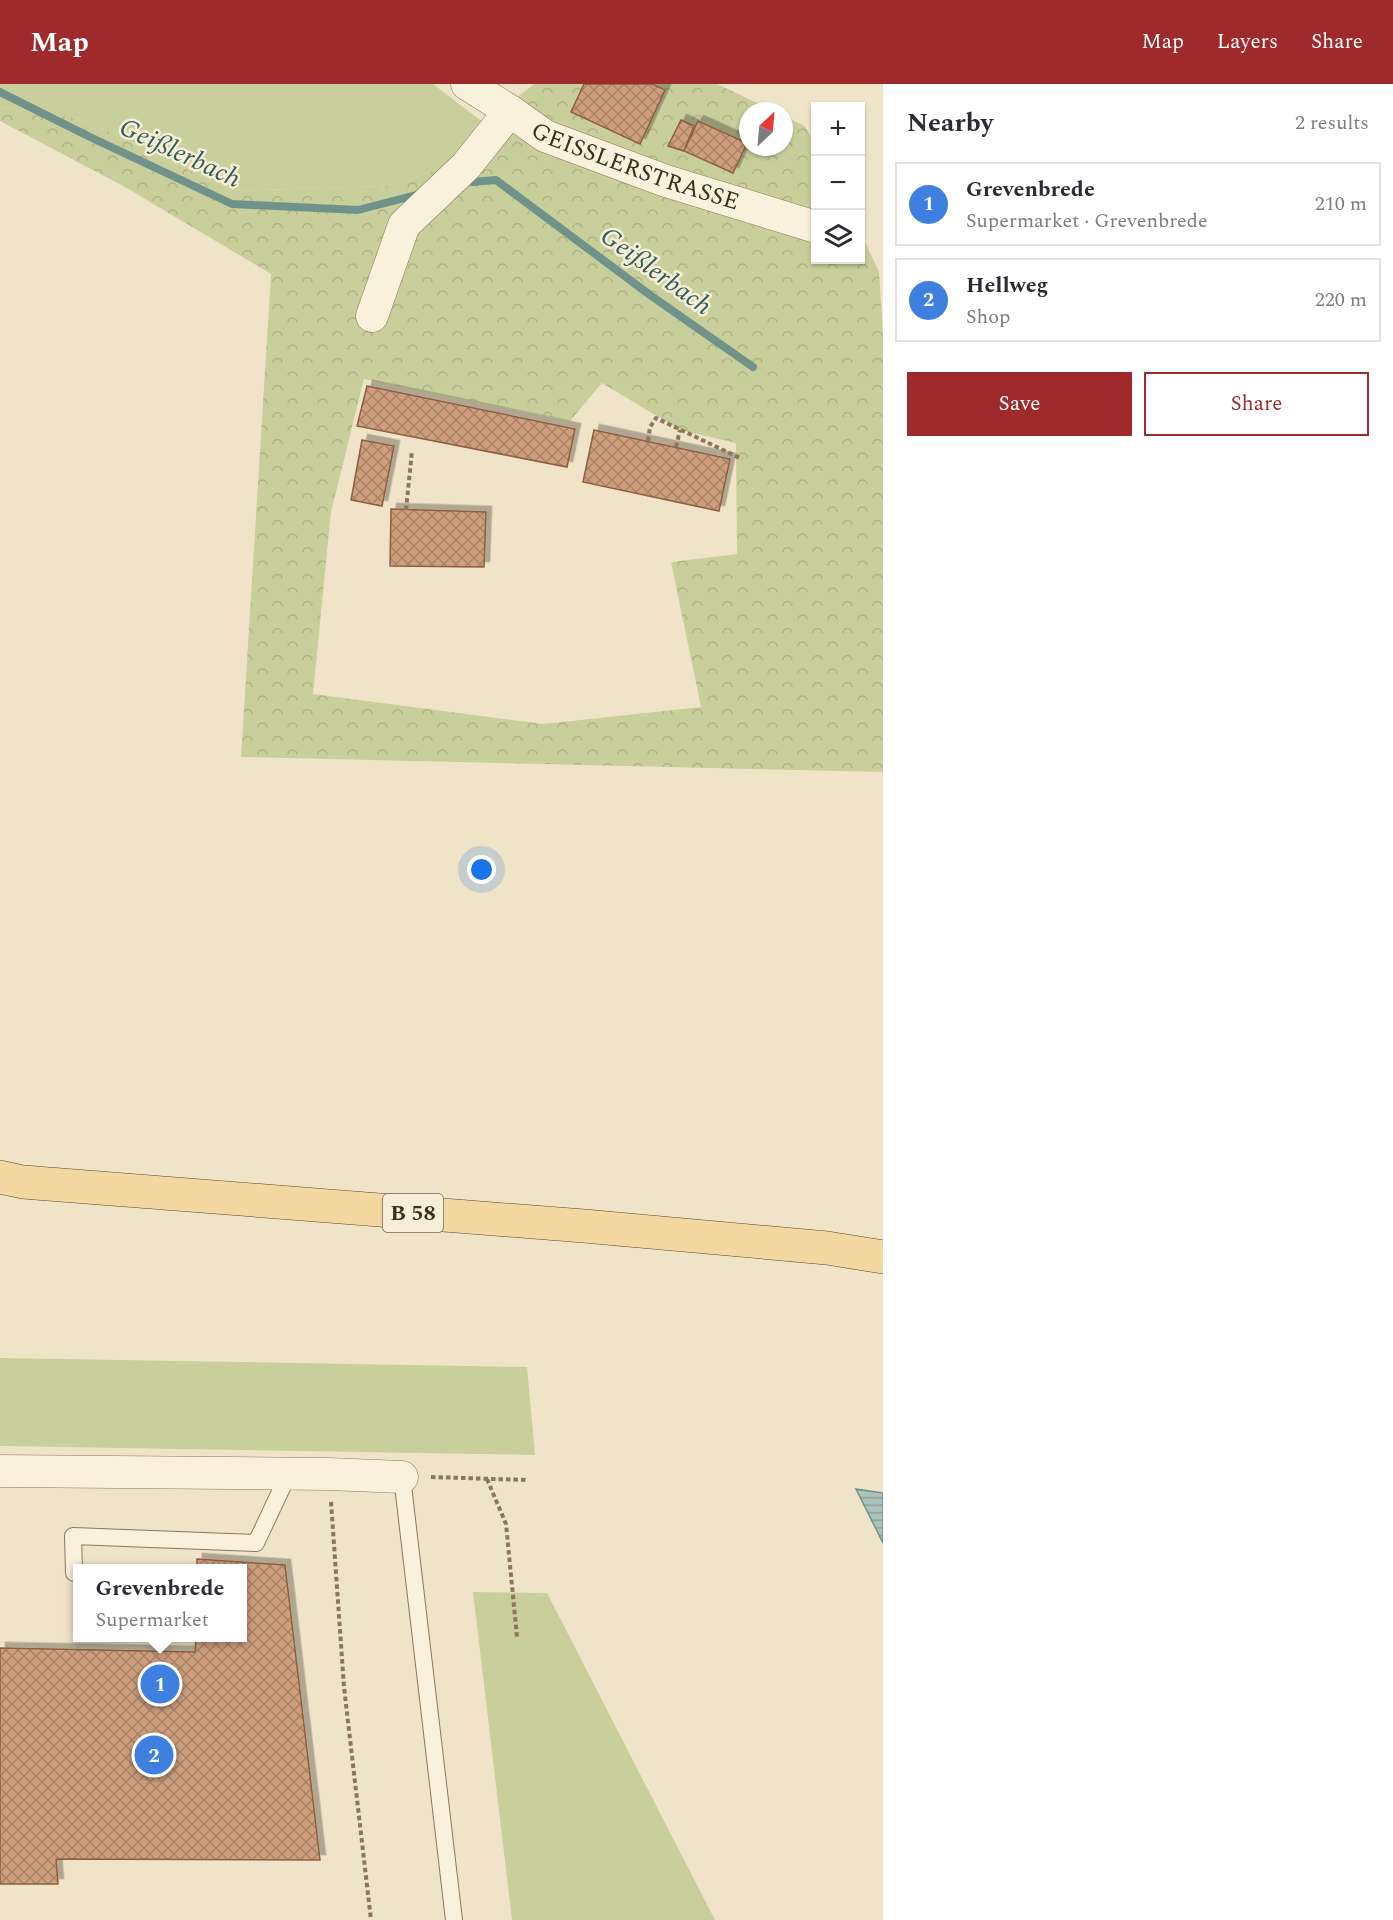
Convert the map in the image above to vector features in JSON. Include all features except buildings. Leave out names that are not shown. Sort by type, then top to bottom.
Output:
[{"type":"main road","name":"B 58","points":[[8,1177],[827,1248],[883,1257]]},
{"type":"street","name":"GEISSLERSTRASSE","points":[[467,84],[545,136],[666,181],[811,225]]},
{"type":"street","points":[[372,316],[404,225],[466,166],[510,111]]},
{"type":"street","points":[[0,1471],[329,1474],[402,1477]]},
{"type":"lane","points":[[74,1564],[73,1536],[256,1543],[288,1475]]},
{"type":"lane","points":[[402,1477],[454,1920]]},
{"type":"path","points":[[648,441],[650,427],[656,418],[742,459]]},
{"type":"path","points":[[676,447],[680,430]]},
{"type":"path","points":[[406,510],[412,451]]},
{"type":"path","points":[[329,1474],[344,1688],[371,1920]]},
{"type":"path","points":[[402,1477],[526,1480]]},
{"type":"path","points":[[487,1479],[506,1524],[517,1637]]},
{"type":"green space","points":[[0,84],[433,84],[484,123],[452,165],[387,186],[232,191],[82,119],[0,107]]},
{"type":"green space","points":[[534,84],[717,84],[755,102],[739,102],[739,156],[793,156],[793,120],[805,126],[811,137],[811,264],[865,264],[865,242],[879,272],[883,334],[883,772],[241,757],[271,274],[125,187],[0,121],[0,107],[82,119],[232,191],[386,186],[452,165],[484,123]],"holes":[[[364,379],[570,421],[602,383],[680,430],[736,443],[737,554],[671,562],[701,707],[543,724],[313,694],[331,512]]]},
{"type":"green space","points":[[0,1358],[527,1367],[535,1455],[0,1446]]},
{"type":"green space","points":[[473,1592],[547,1593],[715,1920],[512,1920]]},
{"type":"water","points":[[856,1489],[883,1493],[883,1543]]},
{"type":"waterway","name":"Geißlerbach","points":[[0,92],[232,204],[358,210],[420,194]]},
{"type":"waterway","name":"Geißlerbach","points":[[472,182],[496,180],[650,295],[753,367]]},
{"type":"place","name":"Grevenbrede","points":[[160,1684]]},
{"type":"place","name":"Hellweg","points":[[154,1755]]}]
